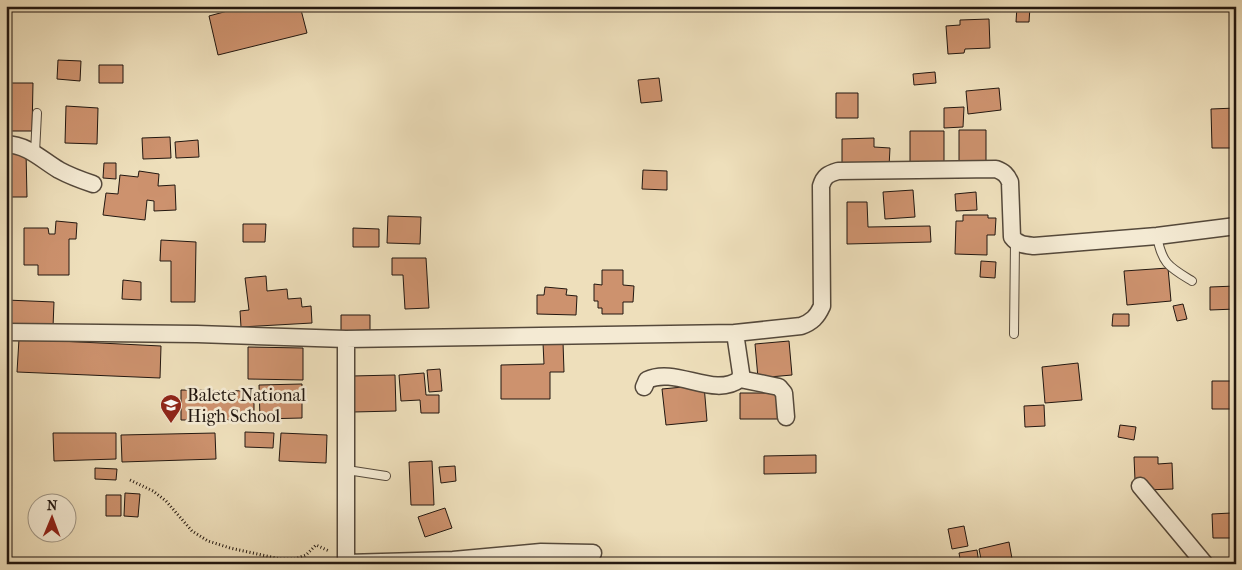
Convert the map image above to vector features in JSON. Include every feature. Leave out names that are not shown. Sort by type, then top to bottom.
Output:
[{"type":"street","points":[[6,144],[24,148],[70,176],[92,184]]},
{"type":"street","points":[[6,332],[197,334],[346,339],[735,333],[801,326],[810,322],[818,315],[822,306],[821,186],[823,179],[828,174],[838,172],[996,169],[1008,176],[1010,182],[1010,231],[1012,238],[1023,245],[1034,246],[1157,236],[1236,226]]},
{"type":"street","points":[[644,387],[647,380],[656,376],[671,376],[718,386],[732,385],[740,379],[741,372],[735,333]]},
{"type":"street","points":[[346,339],[346,562],[453,560],[541,552],[593,553]]},
{"type":"street","points":[[740,379],[779,387],[784,393],[786,417]]},
{"type":"street","points":[[1140,486],[1205,564]]},
{"type":"lane","points":[[34,153],[37,113]]},
{"type":"lane","points":[[1157,236],[1160,254],[1167,264],[1192,281]]},
{"type":"lane","points":[[1014,334],[1016,242]]},
{"type":"lane","points":[[346,470],[386,476]]},
{"type":"path","points":[[130,480],[153,491],[166,501],[192,530],[208,541],[280,559],[295,559],[306,555],[316,545],[346,562]]},
{"type":"building","points":[[246,6],[300,6],[307,33],[218,55],[209,16]]},
{"type":"building","points":[[1017,6],[1030,7],[1029,22],[1016,22]]},
{"type":"building","points":[[989,19],[990,48],[965,49],[964,53],[948,54],[946,26],[960,25],[960,20]]},
{"type":"building","points":[[58,60],[81,61],[80,81],[57,79]]},
{"type":"building","points":[[99,65],[123,65],[123,83],[99,83]]},
{"type":"building","points":[[935,72],[936,83],[914,85],[913,74]]},
{"type":"building","points":[[659,78],[662,101],[641,103],[638,80]]},
{"type":"building","points":[[6,83],[33,83],[32,131],[6,131]]},
{"type":"building","points":[[999,88],[1001,110],[968,114],[966,91]]},
{"type":"building","points":[[836,93],[858,93],[858,118],[836,118]]},
{"type":"building","points":[[66,106],[98,108],[97,144],[65,143]]},
{"type":"building","points":[[964,107],[963,127],[944,128],[944,108]]},
{"type":"building","points":[[1236,108],[1236,148],[1212,148],[1211,109]]},
{"type":"building","points":[[959,130],[986,130],[986,164],[959,164]]},
{"type":"building","points":[[910,131],[944,131],[944,163],[910,163]]},
{"type":"building","points":[[170,137],[171,158],[143,159],[142,138]]},
{"type":"building","points":[[874,138],[874,147],[890,148],[889,167],[842,164],[842,139]]},
{"type":"building","points":[[198,140],[199,157],[176,158],[175,142]]},
{"type":"building","points":[[6,152],[26,152],[27,197],[6,197]]},
{"type":"building","points":[[104,163],[116,163],[116,179],[103,178]]},
{"type":"building","points":[[643,170],[667,171],[667,190],[642,189]]},
{"type":"building","points":[[139,171],[159,174],[158,186],[175,185],[176,210],[154,211],[154,201],[147,200],[145,220],[103,215],[106,193],[118,194],[120,175],[138,177]]},
{"type":"building","points":[[913,190],[915,217],[885,219],[883,192]]},
{"type":"building","points":[[976,192],[977,210],[956,211],[955,194]]},
{"type":"building","points":[[847,202],[867,202],[868,227],[930,226],[931,242],[847,244]]},
{"type":"building","points":[[963,215],[988,215],[988,218],[996,218],[995,235],[987,235],[987,255],[955,254],[956,221],[963,221]]},
{"type":"building","points":[[388,216],[421,217],[420,244],[387,243]]},
{"type":"building","points":[[56,221],[77,223],[76,239],[69,239],[69,275],[38,275],[38,265],[24,265],[24,228],[48,228],[49,234],[55,234]]},
{"type":"building","points":[[243,224],[266,224],[265,242],[243,242]]},
{"type":"building","points":[[353,228],[379,229],[379,247],[353,247]]},
{"type":"building","points":[[161,240],[196,242],[195,302],[171,302],[171,261],[160,261]]},
{"type":"building","points":[[392,258],[426,258],[429,308],[405,309],[403,275],[392,275]]},
{"type":"building","points":[[981,261],[996,262],[995,278],[980,277]]},
{"type":"building","points":[[1168,268],[1171,301],[1127,305],[1124,271]]},
{"type":"building","points":[[602,270],[623,270],[623,285],[634,286],[633,302],[623,302],[623,314],[602,314],[602,308],[598,308],[598,301],[594,301],[594,284],[602,285]]},
{"type":"building","points":[[266,276],[267,291],[287,289],[288,299],[301,298],[302,307],[311,306],[312,323],[241,327],[240,311],[249,310],[245,278]]},
{"type":"building","points":[[123,280],[141,282],[141,300],[122,299]]},
{"type":"building","points":[[1236,286],[1236,309],[1210,310],[1210,287]]},
{"type":"building","points":[[545,287],[567,289],[566,295],[577,296],[576,315],[537,314],[537,295],[544,295]]},
{"type":"building","points":[[6,300],[54,302],[53,327],[6,324]]},
{"type":"building","points":[[1183,304],[1187,319],[1177,321],[1173,306]]},
{"type":"building","points":[[1113,314],[1129,314],[1129,326],[1112,326]]},
{"type":"building","points":[[341,315],[370,315],[370,330],[341,331]]},
{"type":"building","points":[[19,339],[161,346],[160,378],[17,372]]},
{"type":"building","points":[[789,341],[792,375],[758,378],[755,344]]},
{"type":"building","points":[[563,342],[564,372],[550,372],[550,399],[501,399],[501,365],[544,364],[543,343]]},
{"type":"building","points":[[248,347],[303,348],[303,380],[248,379]]},
{"type":"building","points":[[1078,363],[1082,400],[1045,403],[1042,367]]},
{"type":"building","points":[[440,369],[442,391],[429,392],[427,370]]},
{"type":"building","points":[[424,373],[426,395],[439,395],[439,413],[421,413],[420,400],[401,401],[399,375]]},
{"type":"building","points":[[395,375],[396,411],[353,412],[352,376]]},
{"type":"building","points":[[1212,381],[1236,381],[1236,409],[1212,409]]},
{"type":"building","points":[[302,384],[302,418],[260,419],[259,385]]},
{"type":"building","points":[[704,385],[707,421],[666,425],[662,389]]},
{"type":"building","points":[[181,390],[254,391],[254,420],[181,420]]},
{"type":"building","points":[[740,393],[779,393],[779,419],[740,419]]},
{"type":"building","points":[[1044,405],[1045,426],[1025,427],[1024,406]]},
{"type":"building","points":[[1120,425],[1136,427],[1134,440],[1118,437]]},
{"type":"building","points":[[245,432],[274,433],[273,448],[245,447]]},
{"type":"building","points":[[53,433],[116,433],[116,459],[54,461]]},
{"type":"building","points":[[215,433],[216,459],[122,462],[121,435]]},
{"type":"building","points":[[281,433],[327,435],[326,463],[279,461]]},
{"type":"building","points":[[816,455],[816,473],[764,474],[764,456]]},
{"type":"building","points":[[1134,457],[1158,457],[1158,464],[1172,463],[1173,489],[1146,490],[1145,480],[1135,480]]},
{"type":"building","points":[[432,461],[434,505],[411,505],[409,462]]},
{"type":"building","points":[[455,466],[456,481],[441,483],[439,467]]},
{"type":"building","points":[[95,468],[117,469],[116,480],[95,479]]},
{"type":"building","points":[[125,493],[140,494],[138,517],[124,516]]},
{"type":"building","points":[[106,495],[121,495],[121,516],[106,516]]},
{"type":"building","points":[[445,508],[452,528],[425,537],[418,517]]},
{"type":"building","points":[[1231,513],[1231,524],[1236,524],[1236,538],[1213,538],[1212,514]]},
{"type":"building","points":[[964,526],[968,546],[952,549],[948,529]]},
{"type":"building","points":[[1009,542],[1013,564],[982,564],[979,549]]},
{"type":"building","points":[[977,550],[979,564],[961,564],[959,553]]},
{"type":"place","name":"Balete National High School","points":[[171,424]]}]
